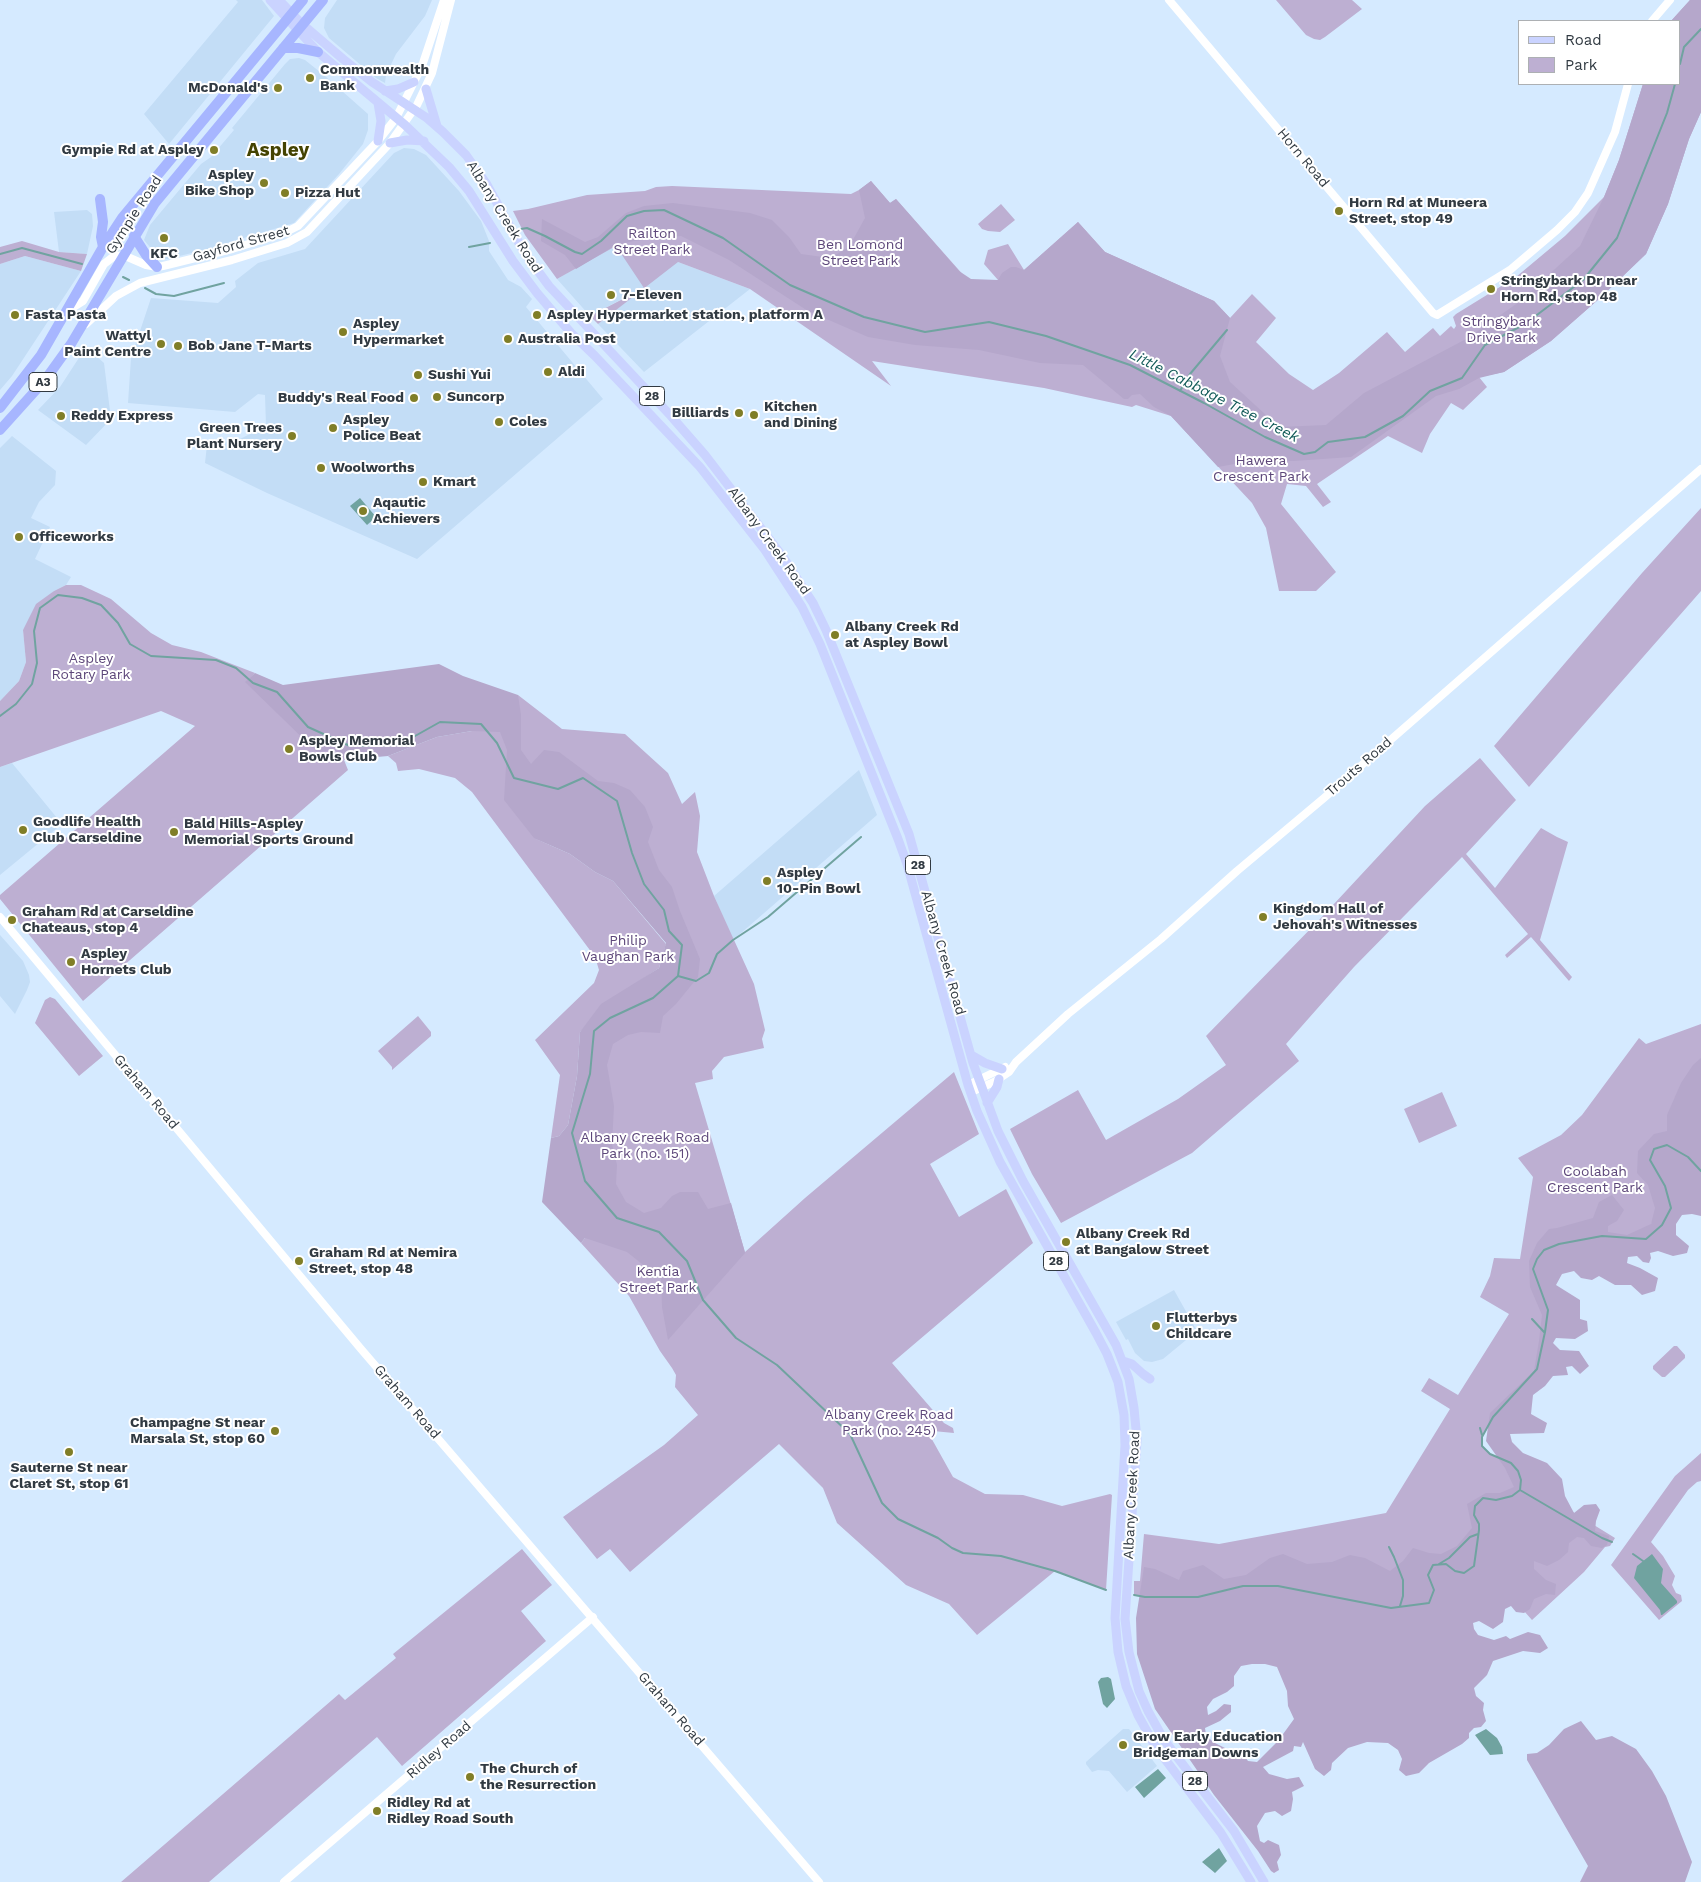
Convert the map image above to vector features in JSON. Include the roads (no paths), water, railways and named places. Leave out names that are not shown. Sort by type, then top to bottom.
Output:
[{"type":"highway","name":"Gympie Road","points":[[0,408],[32,369],[103,247],[132,206],[303,0]]},
{"type":"highway","name":"Gympie Road","points":[[0,430],[45,380],[80,330],[134,236],[164,191],[322,0]]},
{"type":"highway","points":[[283,48],[298,48],[318,52]]},
{"type":"highway","points":[[100,199],[103,222],[101,238],[103,247]]},
{"type":"highway","points":[[134,236],[146,255],[157,267]]},
{"type":"main road","name":"28","points":[[270,0],[300,27],[357,71],[414,110]]},
{"type":"main road","name":"28","points":[[279,0],[289,16]]},
{"type":"main road","name":"28","points":[[300,27],[318,52],[405,125]]},
{"type":"main road","points":[[385,91],[398,89],[414,82]]},
{"type":"main road","points":[[426,89],[437,126]]},
{"type":"main road","points":[[378,103],[381,121],[378,141]]},
{"type":"main road","name":"Albany Creek Road","points":[[414,110],[437,126],[462,150],[477,169],[521,247],[549,286],[705,455],[784,557],[805,589],[826,630],[909,834],[971,1055],[987,1103],[1017,1169],[1123,1361],[1131,1388],[1137,1430],[1125,1610],[1127,1643],[1134,1675],[1148,1711],[1161,1735],[1234,1831],[1264,1882]]},
{"type":"main road","name":"Albany Creek Road","points":[[405,125],[424,141],[465,186],[513,260],[570,333],[602,363],[700,466],[765,550],[795,595],[817,638],[907,864],[969,1089],[1000,1162],[1099,1338],[1118,1382],[1123,1409],[1125,1439],[1114,1618],[1118,1652],[1126,1686],[1142,1725],[1155,1746],[1221,1832],[1251,1882]]},
{"type":"main road","points":[[390,143],[407,140],[424,141]]},
{"type":"main road","points":[[971,1055],[985,1063],[1002,1069]]},
{"type":"main road","points":[[987,1103],[997,1088],[999,1079]]},
{"type":"main road","points":[[1123,1361],[1132,1364],[1142,1374],[1150,1378]]},
{"type":"street","name":"Gayford Street","points":[[80,330],[113,298],[140,283],[232,260],[287,243],[313,227],[405,125],[426,89],[435,65],[451,0]]},
{"type":"street","name":"Horn Road","points":[[1169,0],[1389,261],[1437,315],[1510,270],[1576,212],[1588,193],[1615,132],[1628,85]]},
{"type":"street","points":[[1653,20],[1670,0]]},
{"type":"street","name":"Gayford Street","points":[[157,267],[232,249],[293,229],[303,222],[378,141],[396,118],[422,66],[441,2]]},
{"type":"street","points":[[66,311],[83,302],[108,260],[123,255],[146,265],[157,267]]},
{"type":"street","name":"Trouts Road","points":[[969,1089],[999,1079],[1009,1072],[1016,1062],[1068,1014],[1160,939],[1324,798],[1701,469]]},
{"type":"street","name":"Graham Road","points":[[0,917],[361,1349],[819,1882]]},
{"type":"street","name":"Trouts Road","points":[[980,1084],[1016,1062]]},
{"type":"street","name":"Ridley Road","points":[[284,1882],[593,1617]]},
{"type":"waterway","name":"Little Cabbage Tree Creek","points":[[1681,60],[1684,47],[1701,29]]},
{"type":"waterway","name":"Little Cabbage Tree Creek","points":[[521,229],[527,228],[582,254],[601,241],[627,216],[644,211],[664,210],[723,238],[790,285],[864,317],[925,332],[989,322],[1046,336],[1130,365],[1265,437],[1304,454],[1315,452],[1328,442],[1365,437],[1403,416],[1430,391],[1462,378],[1485,345],[1525,324],[1583,280],[1617,238],[1667,113],[1675,85]]},
{"type":"waterway","name":"Little Cabbage Tree Creek","points":[[469,247],[490,243]]},
{"type":"waterway","name":"Little Cabbage Tree Creek","points":[[0,254],[22,248],[82,264]]},
{"type":"waterway","name":"Little Cabbage Tree Creek","points":[[123,277],[129,280]]},
{"type":"waterway","name":"Little Cabbage Tree Creek","points":[[145,288],[156,294],[174,296],[224,283]]},
{"type":"waterway","points":[[1180,391],[1190,374],[1227,330]]},
{"type":"waterway","points":[[0,716],[16,704],[32,684],[37,663],[34,631],[40,608],[58,595],[82,598],[101,605],[118,623],[130,644],[151,656],[216,660],[236,668],[253,683],[277,692],[308,727],[350,746],[399,745],[440,722],[481,724],[497,743],[514,778],[558,789],[583,778],[617,801],[632,853],[644,884],[664,910],[669,931],[682,945],[678,976],[653,998],[610,1018],[594,1031],[590,1074],[572,1133],[585,1181],[617,1218],[659,1232],[687,1261],[703,1300],[736,1338],[777,1365],[850,1434],[882,1503],[898,1519],[938,1538],[963,1553],[1001,1556],[1055,1571],[1106,1590]]},
{"type":"waterway","points":[[678,976],[696,981],[709,973],[717,954],[733,940],[768,917],[861,837]]},
{"type":"waterway","points":[[1134,1595],[1145,1597],[1198,1597],[1243,1586],[1278,1586],[1391,1608],[1429,1603],[1434,1590],[1428,1575],[1433,1565],[1446,1564],[1455,1571],[1464,1573],[1474,1566],[1479,1530],[1479,1524],[1474,1515],[1475,1506],[1483,1498],[1496,1500],[1512,1496],[1520,1490],[1521,1480],[1518,1471],[1511,1463],[1490,1454],[1482,1446],[1482,1437],[1493,1417],[1537,1369],[1548,1310],[1533,1269],[1537,1259],[1544,1250],[1559,1244],[1602,1236],[1646,1239],[1662,1225],[1671,1208],[1665,1186],[1650,1160],[1654,1149],[1667,1145],[1688,1157],[1701,1171]]},
{"type":"waterway","points":[[1532,1319],[1544,1332]]},
{"type":"waterway","points":[[1480,1428],[1482,1435]]},
{"type":"waterway","points":[[1520,1490],[1612,1542]]},
{"type":"waterway","points":[[1439,1564],[1449,1558],[1470,1537],[1478,1534]]},
{"type":"waterway","points":[[1389,1547],[1403,1580],[1403,1596],[1400,1606]]},
{"type":"waterway","points":[[1633,1554],[1643,1561]]},
{"type":"place","name":"Commonwealth Bank","points":[[310,78]]},
{"type":"place","name":"McDonald's","points":[[278,88]]},
{"type":"place","name":"Gympie Rd at Aspley","points":[[214,150]]},
{"type":"place","name":"Aspley Bike Shop","points":[[264,183]]},
{"type":"place","name":"Pizza Hut","points":[[285,193]]},
{"type":"place","name":"Horn Rd at Muneera Street, stop 49","points":[[1339,211]]},
{"type":"place","name":"KFC","points":[[164,238]]},
{"type":"place","name":"Stringybark Dr near Horn Rd, stop 48","points":[[1491,289]]},
{"type":"place","name":"7-Eleven","points":[[611,295]]},
{"type":"place","name":"Fasta Pasta","points":[[15,315]]},
{"type":"place","name":"Aspley Hypermarket station, platform A","points":[[537,315]]},
{"type":"place","name":"Aspley Hypermarket","points":[[343,332]]},
{"type":"place","name":"Australia Post","points":[[508,339]]},
{"type":"place","name":"Wattyl Paint Centre","points":[[161,344]]},
{"type":"place","name":"Bob Jane T-Marts","points":[[178,346]]},
{"type":"place","name":"Aldi","points":[[548,372]]},
{"type":"place","name":"Sushi Yui","points":[[418,375]]},
{"type":"place","name":"Suncorp","points":[[437,397]]},
{"type":"place","name":"Buddy's Real Food","points":[[414,398]]},
{"type":"place","name":"Billiards","points":[[739,413]]},
{"type":"place","name":"Kitchen and Dining","points":[[754,415]]},
{"type":"place","name":"Reddy Express","points":[[61,416]]},
{"type":"place","name":"Coles","points":[[499,422]]},
{"type":"place","name":"Aspley Police Beat","points":[[333,428]]},
{"type":"place","name":"Green Trees Plant Nursery","points":[[292,436]]},
{"type":"place","name":"Woolworths","points":[[321,468]]},
{"type":"place","name":"Kmart","points":[[423,482]]},
{"type":"place","name":"Aqautic Achievers","points":[[363,511]]},
{"type":"place","name":"Officeworks","points":[[19,537]]},
{"type":"place","name":"Albany Creek Rd at Aspley Bowl","points":[[835,635]]},
{"type":"place","name":"Aspley Memorial Bowls Club","points":[[289,749]]},
{"type":"place","name":"Goodlife Health Club Carseldine","points":[[23,830]]},
{"type":"place","name":"Bald Hills-Aspley Memorial Sports Ground","points":[[174,832]]},
{"type":"place","name":"Aspley 10-Pin Bowl","points":[[767,881]]},
{"type":"place","name":"Kingdom Hall of Jehovah's Witnesses","points":[[1263,917]]},
{"type":"place","name":"Graham Rd at Carseldine Chateaus, stop 4","points":[[12,920]]},
{"type":"place","name":"Aspley Hornets Club","points":[[71,962]]},
{"type":"place","name":"Albany Creek Rd at Bangalow Street","points":[[1066,1242]]},
{"type":"place","name":"Graham Rd at Nemira Street, stop 48","points":[[299,1261]]},
{"type":"place","name":"Flutterbys Childcare","points":[[1156,1326]]},
{"type":"place","name":"Champagne St near Marsala St, stop 60","points":[[275,1431]]},
{"type":"place","name":"Sauterne St near Claret St, stop 61","points":[[69,1452]]},
{"type":"place","name":"Grow Early Education Bridgeman Downs","points":[[1123,1745]]},
{"type":"place","name":"The Church of the Resurrection","points":[[470,1777]]},
{"type":"place","name":"Ridley Rd at Ridley Road South","points":[[377,1811]]},
{"type":"district","name":"Aspley","points":[[278,150]]},
{"type":"park label","name":"Railton Street Park","points":[[652,242]]},
{"type":"park label","name":"Ben Lomond Street Park","points":[[860,254]]},
{"type":"park label","name":"Stringybark Drive Park","points":[[1501,330]]},
{"type":"park label","name":"Hawera Crescent Park","points":[[1261,470]]},
{"type":"park label","name":"Aspley Rotary Park","points":[[91,668]]},
{"type":"park label","name":"Philip Vaughan Park","points":[[628,950]]},
{"type":"park label","name":"Albany Creek Road Park (no. 151)","points":[[645,1146]]},
{"type":"park label","name":"Coolabah Crescent Park","points":[[1595,1180]]},
{"type":"park label","name":"Kentia Street Park","points":[[658,1280]]},
{"type":"park label","name":"Albany Creek Road Park (no. 245)","points":[[889,1424]]}]
